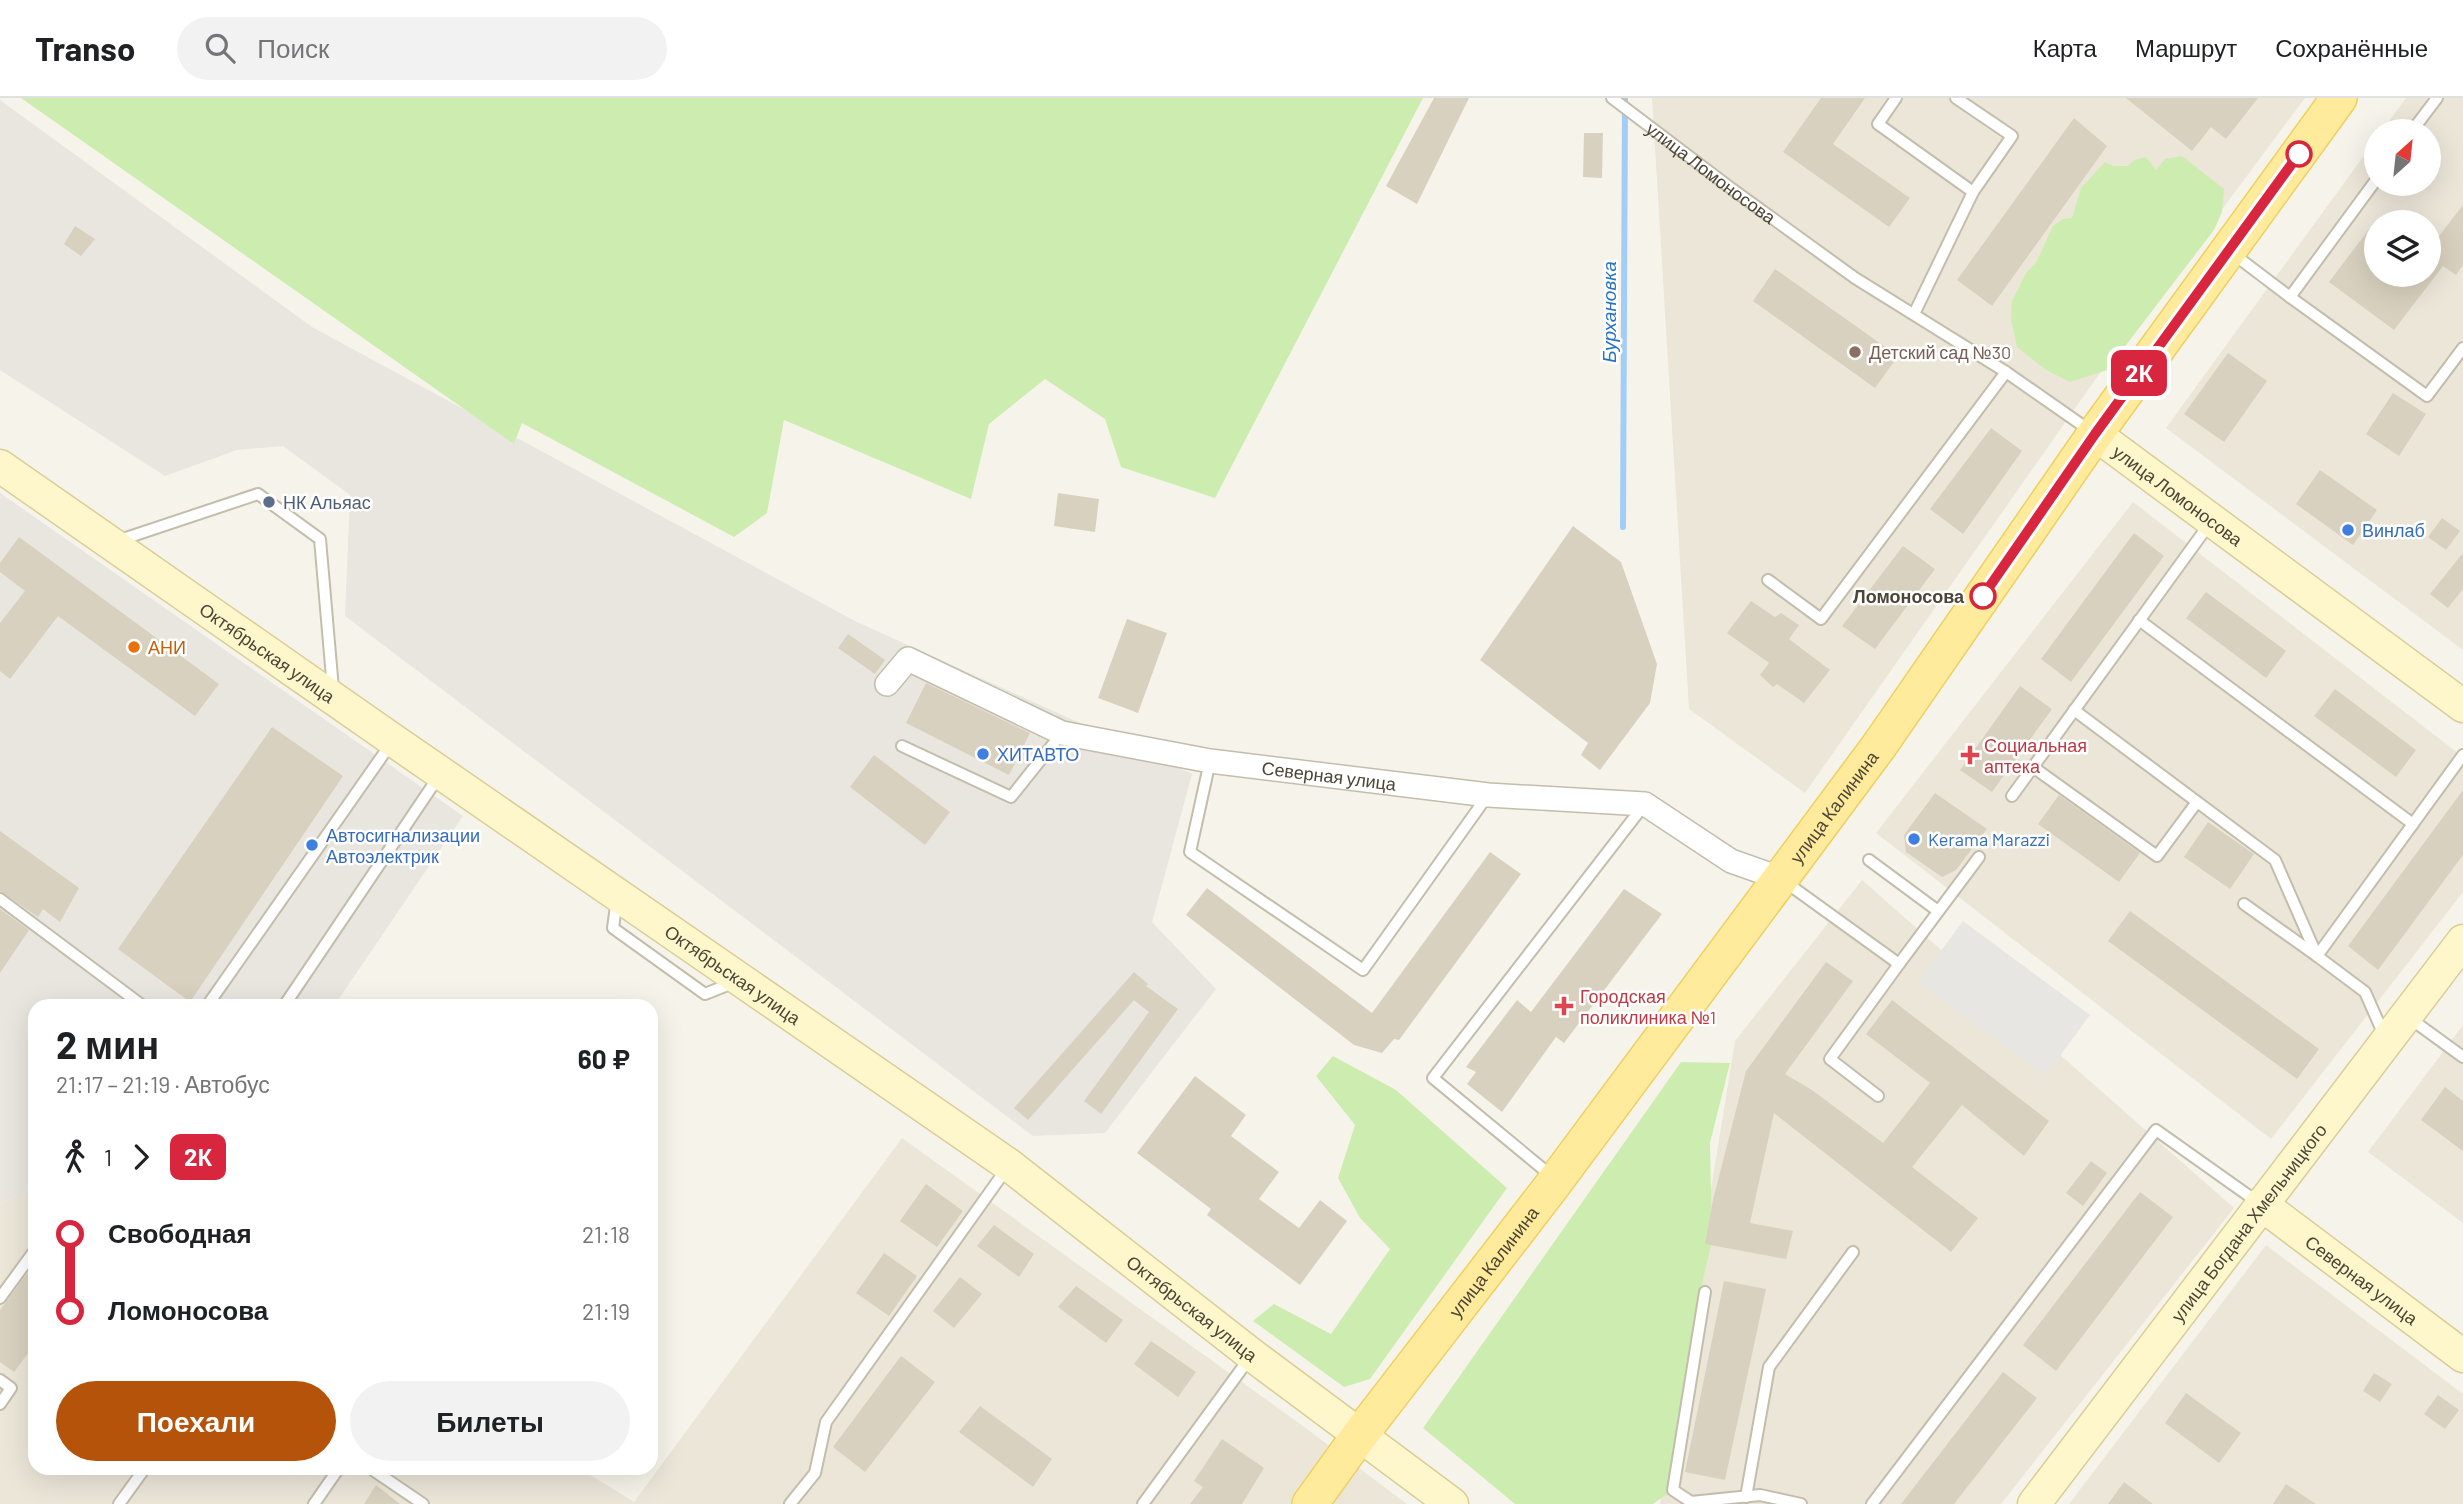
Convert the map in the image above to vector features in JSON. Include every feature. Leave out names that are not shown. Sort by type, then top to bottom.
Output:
[{"type":"main road","name":"улица Калинина","points":[[1310,1504],[1782,879],[1879,746],[2095,434],[2339,98]]},
{"type":"main road","name":"улица Ломоносова","points":[[2095,434],[2463,706]]},
{"type":"main road","name":"Октябрьская улица","points":[[0,466],[1009,1165],[1252,1355],[1452,1504]]},
{"type":"main road","name":"улица Богдана Хмельницкого","points":[[2034,1504],[2463,940]]},
{"type":"main road","name":"Северная улица","points":[[2261,1205],[2463,1356]]},
{"type":"street","name":"Северная улица","points":[[887,684],[908,659],[1062,733],[1210,761],[1489,795],[1645,804]]},
{"type":"street","points":[[1645,804],[1731,862],[1782,879]]},
{"type":"lane","name":"улица Ломоносова","points":[[1612,98],[1732,190],[1855,278],[2006,372],[2095,434]]},
{"type":"lane","points":[[1896,98],[1878,124],[1973,192]]},
{"type":"lane","points":[[1914,314],[1973,192],[2012,136],[1956,98]]},
{"type":"lane","points":[[2421,119],[2437,98]]},
{"type":"lane","points":[[2290,297],[2364,196]]},
{"type":"lane","points":[[2229,251],[2427,396],[2463,348]]},
{"type":"lane","points":[[1768,580],[1821,619],[2006,372]]},
{"type":"lane","points":[[112,543],[258,494],[320,539],[333,699]]},
{"type":"lane","points":[[2012,796],[2211,520]]},
{"type":"lane","points":[[2140,620],[2413,824]]},
{"type":"lane","points":[[2074,710],[2275,860],[2317,956]]},
{"type":"lane","points":[[901,746],[1011,797],[1062,733]]},
{"type":"lane","points":[[212,999],[393,740]]},
{"type":"lane","points":[[2317,956],[2463,755]]},
{"type":"lane","points":[[1210,761],[1190,852],[1363,970],[1489,795]]},
{"type":"lane","points":[[2033,767],[2157,856],[2197,802]]},
{"type":"lane","points":[[289,999],[441,774]]},
{"type":"lane","points":[[1556,1180],[1433,1079],[1645,804]]},
{"type":"lane","points":[[1878,1096],[1830,1059],[1979,857]]},
{"type":"lane","points":[[1869,860],[1938,911]]},
{"type":"lane","points":[[1782,879],[1899,964]]},
{"type":"lane","points":[[0,899],[134,999]]},
{"type":"lane","points":[[2244,904],[2365,992],[2387,1040]]},
{"type":"lane","points":[[2406,1015],[2463,1057]]},
{"type":"lane","points":[[1872,1504],[2156,1130],[2261,1205]]},
{"type":"lane","points":[[790,1504],[815,1473],[826,1422],[1009,1165]]},
{"type":"lane","points":[[1746,1497],[1769,1367],[1853,1252]]},
{"type":"lane","points":[[0,1298],[28,1260]]},
{"type":"lane","points":[[1705,1292],[1673,1490],[1690,1503],[1760,1495],[1801,1504]]},
{"type":"lane","points":[[1143,1504],[1252,1355]]},
{"type":"lane","points":[[0,1380],[11,1388],[0,1404]]},
{"type":"lane","points":[[119,1504],[140,1475]]},
{"type":"lane","points":[[314,1504],[334,1475]]},
{"type":"lane","points":[[380,1475],[423,1504]]},
{"type":"shaded area","points":[[1652,98],[2305,98],[2095,380],[1805,793],[1689,709]]},
{"type":"shaded area","points":[[2406,98],[2463,98],[2463,650],[2166,428],[2364,156],[2364,196],[2441,196],[2441,119],[2391,119]]},
{"type":"shaded area","points":[[0,100],[312,327],[855,621],[1192,774],[1152,922],[1216,989],[1105,1133],[1033,1136],[345,616],[350,495],[283,446],[237,450],[165,476],[0,370]]},
{"type":"shaded area","points":[[0,493],[463,816],[339,999],[28,999],[28,1190],[0,1204]]},
{"type":"shaded area","points":[[2133,502],[2463,757],[2463,892],[2271,1139],[1876,833]]},
{"type":"shaded area","points":[[1862,880],[2234,1208],[2001,1504],[1660,1504],[1735,1041]]},
{"type":"shaded area","points":[[1963,921],[2090,1015],[2045,1076],[1918,982]]},
{"type":"shaded area","points":[[2463,1025],[2463,1223],[2368,1152]]},
{"type":"shaded area","points":[[902,1138],[1303,1426],[1407,1504],[0,1504],[0,1204],[28,1190],[28,1475],[590,1475],[634,1502],[654,1475],[658,1475],[658,1469]]},
{"type":"shaded area","points":[[2266,1245],[2463,1394],[2463,1504],[2069,1504]]},
{"type":"green space","points":[[21,98],[1423,98],[1215,498],[1121,467],[1105,419],[1045,379],[989,424],[971,499],[784,420],[767,513],[734,537],[522,423],[514,444]]},
{"type":"green space","points":[[2182,156],[2224,189],[2222,212],[2214,230],[2107,370],[2070,382],[2046,370],[2017,347],[2011,319],[2012,301],[2026,273],[2037,261],[2053,226],[2063,219],[2072,218],[2081,188],[2105,162],[2113,166],[2128,166],[2134,160],[2146,157],[2156,170],[2165,159]]},
{"type":"green space","points":[[1333,1056],[1396,1090],[1507,1188],[1370,1379],[1344,1387],[1253,1321],[1274,1304],[1331,1334],[1390,1249],[1360,1218],[1338,1178],[1355,1125],[1316,1076]]},
{"type":"green space","points":[[1681,1062],[1730,1063],[1710,1143],[1712,1242],[1703,1279],[1673,1490],[1653,1504],[1515,1504],[1423,1428]]},
{"type":"building","points":[[1434,98],[1469,98],[1417,204],[1386,186]]},
{"type":"building","points":[[1821,98],[1865,98],[1833,144],[1910,198],[1889,227],[1783,152]]},
{"type":"building","points":[[2126,98],[2258,98],[2226,139],[2211,127],[2192,151]]},
{"type":"building","points":[[2074,118],[2107,146],[1992,306],[1957,280]]},
{"type":"building","points":[[1584,133],[1603,133],[1602,178],[1583,177]]},
{"type":"building","points":[[2463,205],[2463,265],[2456,275],[2443,266],[2441,269],[2441,233]]},
{"type":"building","points":[[75,226],[95,239],[81,256],[64,244]]},
{"type":"building","points":[[2364,236],[2364,287],[2427,287],[2394,330],[2329,282]]},
{"type":"building","points":[[1775,269],[1898,356],[1875,388],[1753,301]]},
{"type":"building","points":[[2228,353],[2267,381],[2224,442],[2184,414]]},
{"type":"building","points":[[2393,393],[2426,414],[2399,456],[2366,434]]},
{"type":"building","points":[[1991,428],[2022,451],[1963,534],[1930,509]]},
{"type":"building","points":[[2320,470],[2377,510],[2353,545],[2296,504]]},
{"type":"building","points":[[1058,493],[1099,499],[1095,532],[1054,526]]},
{"type":"building","points":[[2442,518],[2460,531],[2446,550],[2428,537]]},
{"type":"building","points":[[1573,526],[1621,562],[1657,664],[1650,703],[1600,770],[1581,755],[1588,743],[1480,660]]},
{"type":"building","points":[[2134,533],[2164,556],[2071,682],[2041,659]]},
{"type":"building","name":"АНИ","points":[[19,537],[219,684],[195,716],[58,616],[10,679],[0,671],[0,623],[25,591],[0,572],[0,563]]},
{"type":"building","points":[[1903,546],[1935,569],[1875,649],[1842,626]]},
{"type":"building","points":[[2463,553],[2463,589],[2448,608],[2430,594]]},
{"type":"building","points":[[2206,592],[2286,651],[2266,678],[2186,618]]},
{"type":"building","points":[[1751,601],[1775,617],[1781,613],[1799,625],[1789,639],[1830,670],[1804,703],[1777,684],[1773,687],[1760,675],[1769,663],[1727,633]]},
{"type":"building","points":[[1127,619],[1167,633],[1138,713],[1098,698]]},
{"type":"building","points":[[848,634],[885,660],[875,674],[838,648]]},
{"type":"building","points":[[926,683],[1030,733],[1009,775],[906,723]]},
{"type":"building","points":[[2020,686],[2052,709],[1992,792],[1960,770]]},
{"type":"building","points":[[2335,689],[2416,750],[2396,777],[2314,716]]},
{"type":"building","points":[[272,727],[343,776],[192,999],[186,999],[118,949]]},
{"type":"building","points":[[874,755],[950,812],[925,845],[850,787]]},
{"type":"building","points":[[2463,790],[2463,855],[2378,970],[2348,946]]},
{"type":"building","points":[[1935,793],[1987,829],[1956,870],[1942,877],[1906,852],[1904,835]]},
{"type":"building","points":[[2059,795],[2140,853],[2119,882],[2038,824]]},
{"type":"building","points":[[2208,822],[2254,854],[2230,889],[2184,857]]},
{"type":"building","points":[[0,831],[79,888],[60,922],[43,909],[38,917],[0,891]]},
{"type":"building","points":[[1490,852],[1521,874],[1399,1040],[1394,1039],[1382,1053],[1354,1045],[1186,915],[1207,888],[1372,1013]]},
{"type":"building","name":"Городская поликлиника №1","points":[[1624,889],[1662,914],[1564,1043],[1556,1037],[1502,1112],[1467,1084],[1476,1072],[1466,1067],[1517,1000],[1531,1012]]},
{"type":"building","points":[[0,909],[29,930],[0,973]]},
{"type":"building","points":[[2130,911],[2319,1049],[2297,1079],[2108,941]]},
{"type":"building","points":[[1826,962],[1853,981],[1785,1074],[1812,1090],[1883,1143],[1930,1083],[1866,1034],[1892,1000],[2049,1121],[2024,1156],[1962,1105],[1912,1167],[1978,1218],[1951,1252],[1774,1113],[1750,1223],[1793,1231],[1786,1259],[1705,1244],[1713,1200],[1746,1071]]},
{"type":"building","points":[[1134,972],[1148,984],[1146,986],[1178,1009],[1101,1114],[1084,1101],[1149,1012],[1134,1000],[1028,1120],[1014,1108]]},
{"type":"building","points":[[1195,1076],[1246,1115],[1231,1136],[1279,1172],[1259,1199],[1299,1228],[1320,1200],[1347,1221],[1300,1285],[1207,1215],[1211,1209],[1137,1153]]},
{"type":"building","points":[[2445,1087],[2463,1101],[2463,1151],[2421,1120]]},
{"type":"building","points":[[2091,1161],[2107,1173],[2083,1206],[2066,1193]]},
{"type":"building","points":[[926,1184],[963,1211],[937,1247],[900,1221]]},
{"type":"building","points":[[2140,1192],[2173,1217],[2056,1371],[2023,1345]]},
{"type":"building","points":[[994,1225],[1034,1254],[1019,1277],[977,1246]]},
{"type":"building","points":[[884,1253],[917,1276],[889,1316],[856,1293]]},
{"type":"building","points":[[28,1272],[28,1353],[14,1372],[0,1362],[0,1310]]},
{"type":"building","points":[[960,1277],[982,1294],[954,1328],[933,1311]]},
{"type":"building","points":[[1724,1281],[1766,1289],[1725,1480],[1685,1472]]},
{"type":"building","points":[[1076,1286],[1123,1320],[1106,1343],[1058,1307]]},
{"type":"building","points":[[1151,1341],[1196,1372],[1178,1397],[1134,1364]]},
{"type":"building","points":[[901,1356],[935,1382],[865,1472],[833,1447]]},
{"type":"building","points":[[2003,1372],[2037,1398],[1954,1504],[1901,1504]]},
{"type":"building","points":[[2374,1373],[2392,1384],[2380,1402],[2363,1391]]},
{"type":"building","points":[[2186,1393],[2241,1433],[2219,1463],[2165,1423]]},
{"type":"building","points":[[2438,1395],[2459,1410],[2445,1429],[2424,1414]]},
{"type":"building","points":[[980,1406],[1052,1459],[1033,1487],[959,1432]]},
{"type":"building","points":[[1222,1439],[1264,1468],[1242,1504],[1190,1504],[1203,1487],[1194,1481]]},
{"type":"building","points":[[2124,1482],[2153,1504],[2108,1504]]},
{"type":"building","points":[[2286,1484],[2316,1504],[2273,1504]]},
{"type":"building","points":[[376,1485],[400,1504],[364,1504]]},
{"type":"waterway","name":"Бурхановка","points":[[1623,527],[1625,98]]},
{"type":"bus line","name":"2К","points":[[1983,596],[2095,434],[2299,154]]},
{"type":"place","name":"Детский сад №30","points":[[1855,352]]},
{"type":"place","name":"НК Альяас","points":[[269,502]]},
{"type":"place","name":"Винлаб","points":[[2348,530]]},
{"type":"place","name":"Ломоносова","points":[[1983,596]]},
{"type":"place","name":"АНИ","points":[[134,647]]},
{"type":"place","name":"ХИТАВТО","points":[[983,754]]},
{"type":"place","name":"Социальная аптека","points":[[1970,755]]},
{"type":"place","name":"Kerama Marazzi","points":[[1914,839]]},
{"type":"place","name":"Автосигнализации Автоэлектрик","points":[[312,845]]},
{"type":"place","name":"Городская поликлиника №1","points":[[1564,1006]]}]
